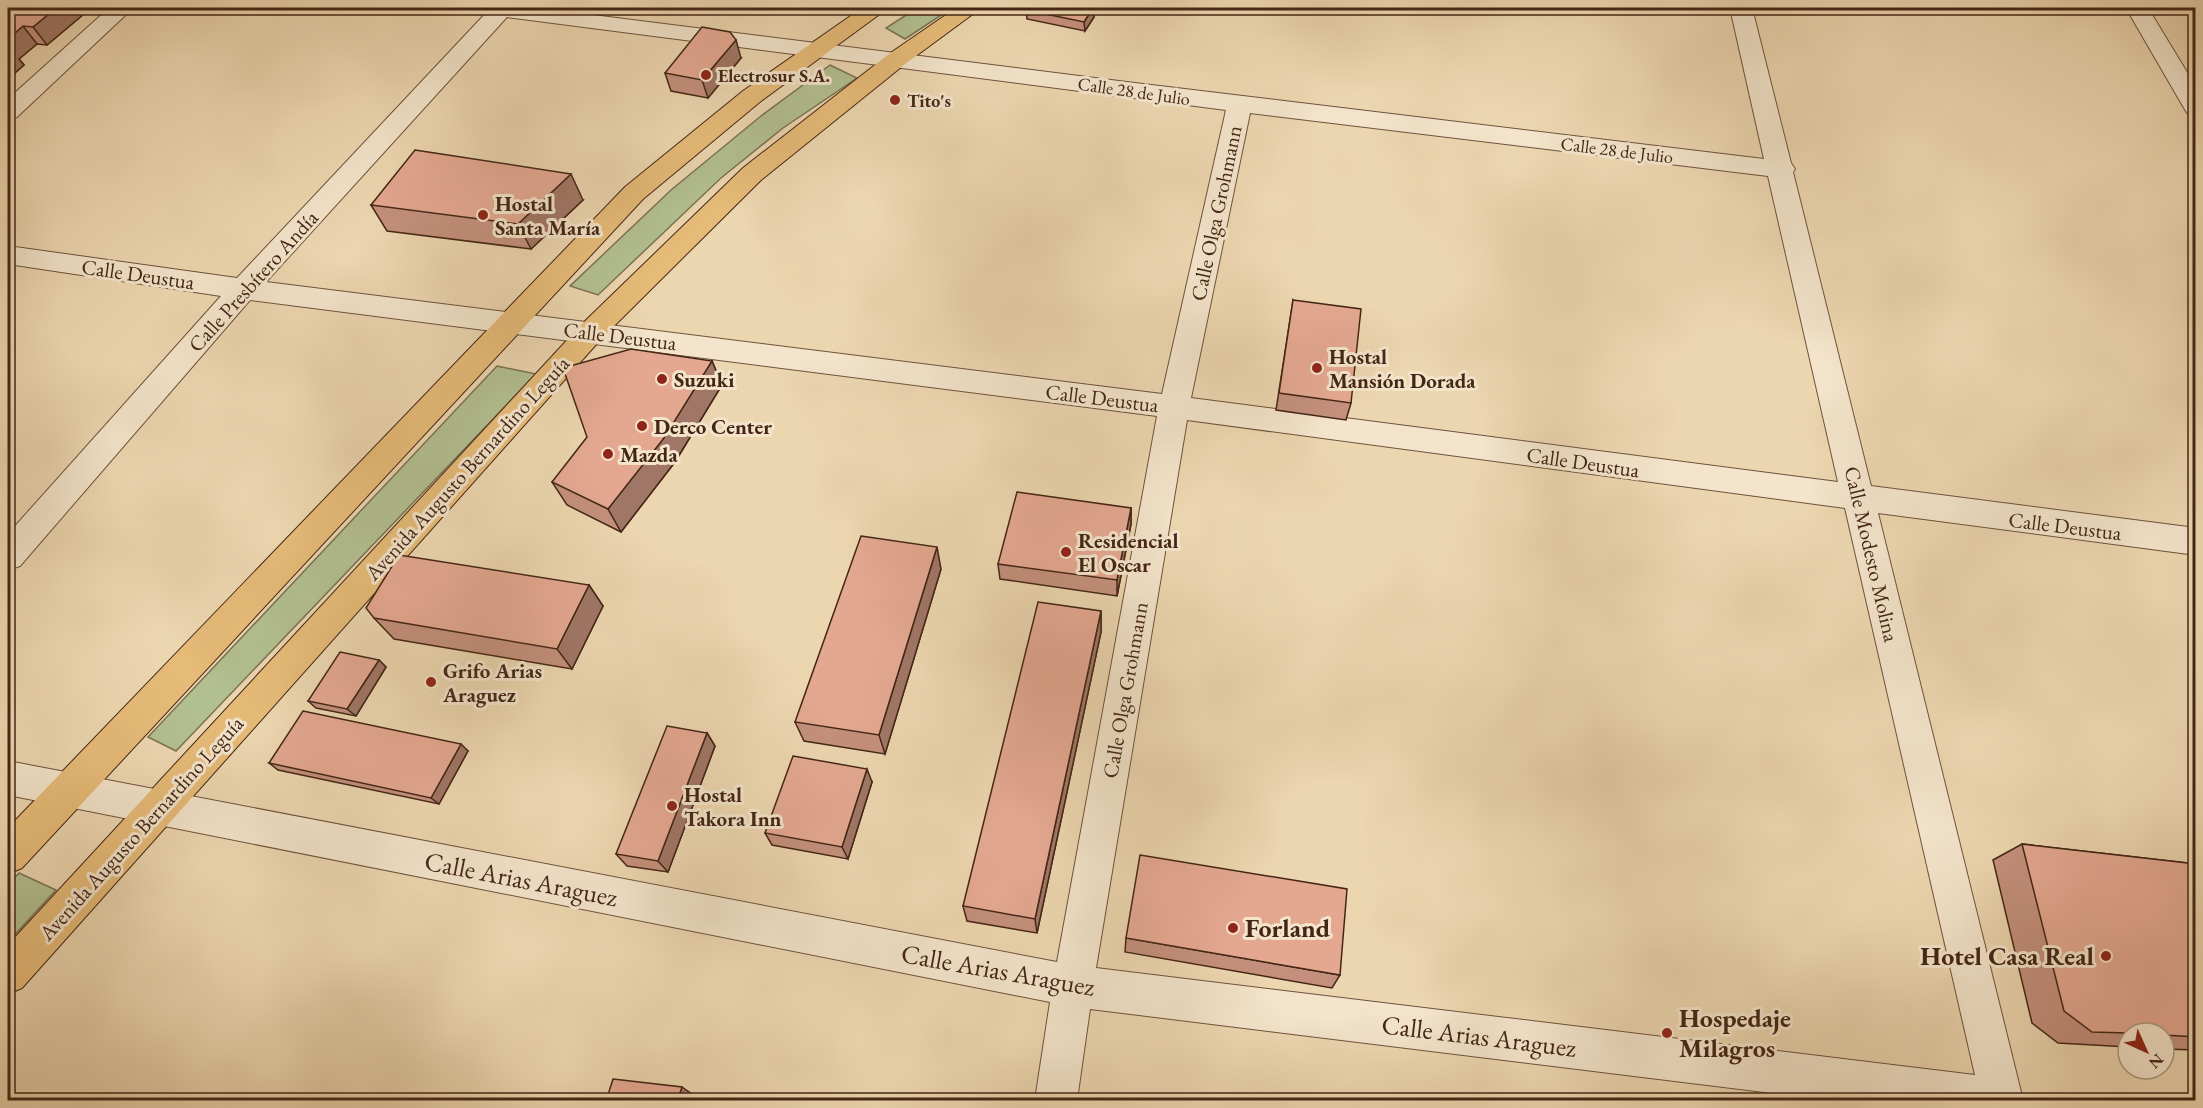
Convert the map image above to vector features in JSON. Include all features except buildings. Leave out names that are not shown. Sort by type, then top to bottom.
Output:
[{"type":"main road","points":[[8,855],[634,193],[711,126],[814,48],[877,8]]},
{"type":"main road","name":"Avenida Augusto Bernardino Leguía","points":[[8,974],[591,332],[752,174],[897,59],[970,8]]},
{"type":"street","points":[[8,112],[122,8]]},
{"type":"street","name":"Calle 28 de Julio","points":[[495,8],[559,12],[1239,105],[1782,170]]},
{"type":"street","name":"Calle Presbítero Andía","points":[[8,556],[495,8]]},
{"type":"street","name":"Calle Modesto Molina","points":[[1741,8],[1860,499],[2000,1101]]},
{"type":"street","points":[[2137,8],[2196,108]]},
{"type":"street","name":"Calle Olga Grohmann","points":[[1056,1101],[1073,986],[1174,407],[1239,105]]},
{"type":"street","name":"Calle Deustua","points":[[8,255],[243,289],[1174,407],[2196,542]]},
{"type":"street","name":"Calle Arias Araguez","points":[[8,778],[1073,986],[2000,1101]]},
{"type":"green space","points":[[917,8],[952,8],[905,39],[886,28]]},
{"type":"green space","points":[[830,65],[857,78],[783,128],[721,178],[598,295],[570,286],[671,190],[761,116]]},
{"type":"green space","points":[[497,366],[536,374],[176,751],[148,737]]},
{"type":"green space","points":[[19,873],[56,890],[8,942],[8,885]]},
{"type":"place","name":"Electrosur S.A.","points":[[706,75]]},
{"type":"place","name":"Tito's","points":[[895,100]]},
{"type":"place","name":"Hostal Santa María","points":[[483,215]]},
{"type":"place","name":"Hostal Mansión Dorada","points":[[1317,368]]},
{"type":"place","name":"Suzuki","points":[[662,379]]},
{"type":"place","name":"Derco Center","points":[[642,426]]},
{"type":"place","name":"Mazda","points":[[608,454]]},
{"type":"place","name":"Residencial El Oscar","points":[[1066,552]]},
{"type":"place","name":"Grifo Arias Araguez","points":[[431,682]]},
{"type":"place","name":"Hostal Takora Inn","points":[[672,806]]},
{"type":"place","name":"Forland","points":[[1233,928]]},
{"type":"place","name":"Hotel Casa Real","points":[[2106,956]]},
{"type":"place","name":"Hospedaje Milagros","points":[[1667,1033]]}]
